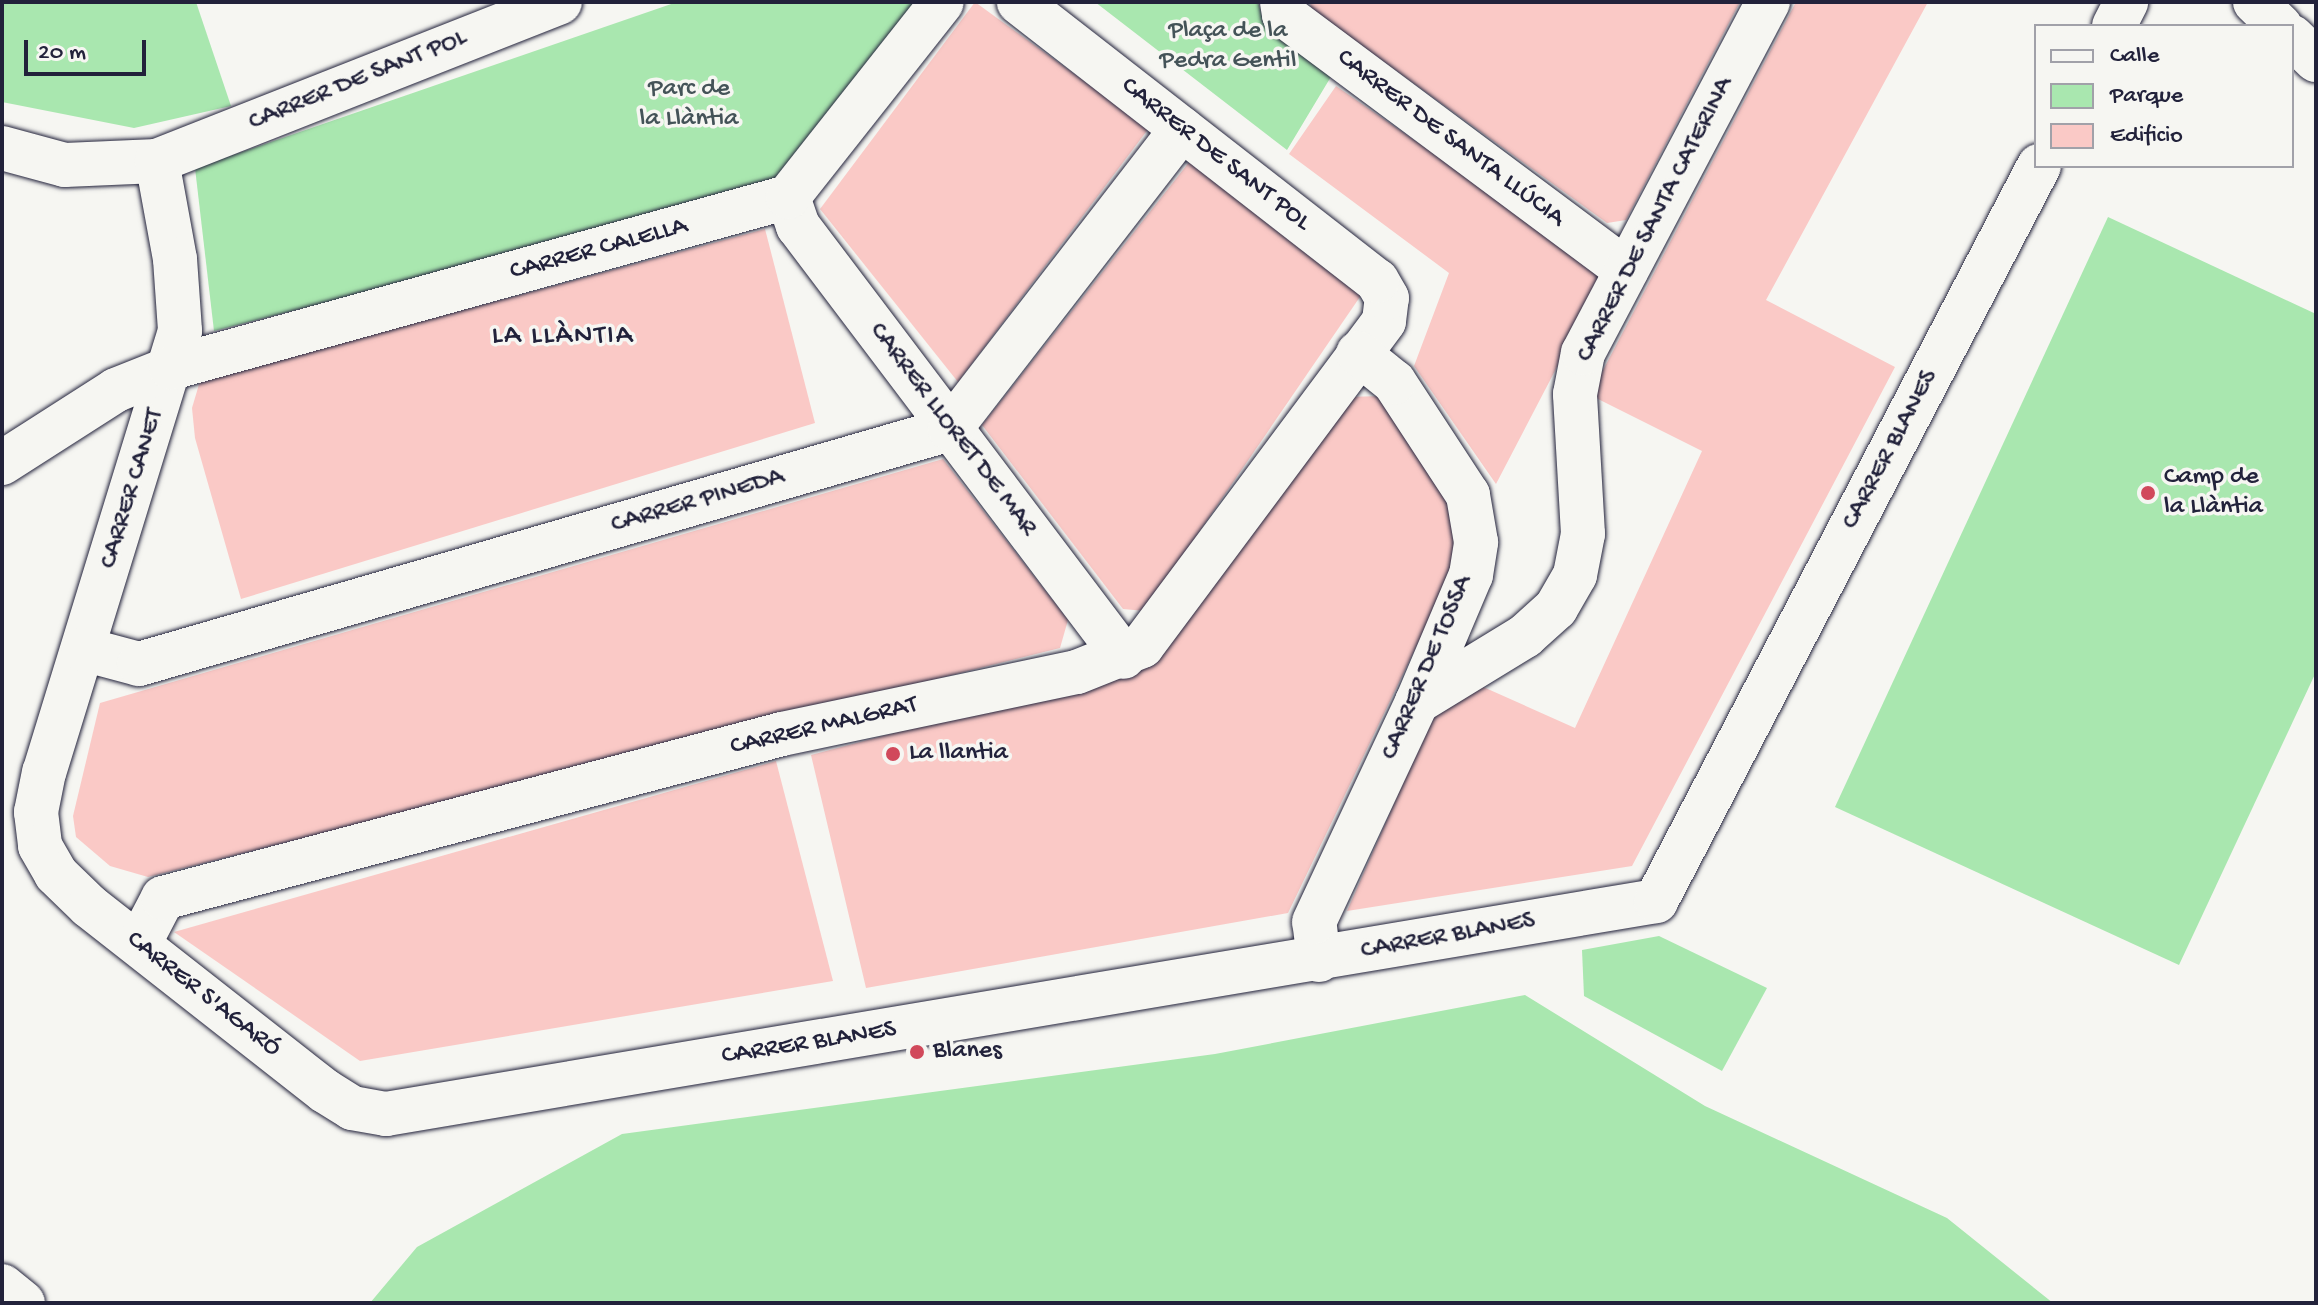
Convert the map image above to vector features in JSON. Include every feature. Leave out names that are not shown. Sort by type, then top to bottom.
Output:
[{"type":"street","name":"CARRER DE SANT POL","points":[[2,148],[65,165],[157,161],[560,2]]},
{"type":"street","points":[[788,197],[942,2]]},
{"type":"street","name":"CARRER DE SANT POL","points":[[1019,2],[1377,281],[1387,298],[1371,337]]},
{"type":"street","name":"CARRER DE SANTA LLÚCIA","points":[[1282,2],[1284,15],[1626,270]]},
{"type":"street","name":"CARRER DE SANTA CATERINA","points":[[1417,702],[1525,636],[1556,608],[1575,575],[1583,534],[1575,394],[1583,353],[1768,2]]},
{"type":"street","points":[[2115,24],[2126,2]]},
{"type":"street","points":[[2255,2],[2278,24]]},
{"type":"street","points":[[2294,39],[2316,60]]},
{"type":"street","points":[[950,429],[1182,129]]},
{"type":"street","name":"CARRER CANET","points":[[36,812],[180,331],[175,259],[157,161]]},
{"type":"street","name":"CARRER BLANES","points":[[422,1110],[1656,901],[2038,168]]},
{"type":"street","name":"CARRER CALELLA","points":[[2,463],[116,390],[171,368],[788,197]]},
{"type":"street","name":"CARRER LLORET DE MAR","points":[[788,197],[798,226],[1124,657]]},
{"type":"street","name":"CARRER MALGRAT","points":[[139,944],[163,898],[782,734],[1077,672],[1124,657],[1142,646],[1371,337]]},
{"type":"street","name":"CARRER DE TOSSA","points":[[1319,960],[1314,922],[1417,702],[1471,575],[1476,542],[1468,495],[1394,382],[1371,337]]},
{"type":"street","name":"CARRER PINEDA","points":[[83,649],[139,664],[950,429]]},
{"type":"street","name":"CARRER S'AGARÓ","points":[[36,812],[40,846],[56,874],[139,944],[352,1108],[386,1114],[422,1110]]},
{"type":"street","points":[[2,1286],[23,1303]]},
{"type":"green space","points":[[2,2],[196,2],[231,106],[134,128],[2,102]]},
{"type":"green space","name":"Parc de la Llàntia","points":[[677,2],[924,2],[785,186],[214,331],[195,168]]},
{"type":"green space","name":"Plaça de la Pedra Gentil","points":[[1095,2],[1258,2],[1263,19],[1332,75],[1287,150]]},
{"type":"green space","name":"Camp de la Llàntia","points":[[2108,217],[2316,314],[2316,672],[2179,965],[1835,807]]},
{"type":"green space","points":[[1659,936],[1767,988],[1722,1071],[1584,996],[1582,950]]},
{"type":"green space","points":[[1525,995],[1705,1106],[1947,1218],[2053,1303],[370,1303],[417,1247],[622,1134],[1215,1054]]},
{"type":"building","points":[[975,2],[1149,128],[958,382],[820,209]]},
{"type":"building","points":[[1310,2],[1740,2],[1626,220],[1607,223],[1311,9]]},
{"type":"building","points":[[1796,2],[1928,2],[1766,300],[1895,367],[1632,866],[1347,911],[1436,708],[1481,686],[1575,728],[1702,451],[1590,395]]},
{"type":"building","points":[[1336,86],[1606,273],[1496,484],[1414,366],[1449,273],[1289,154]]},
{"type":"building","points":[[1190,161],[1364,291],[1145,611],[1123,609],[982,425]]},
{"type":"building","points":[[765,229],[815,423],[241,599],[195,438],[192,408],[200,381]]},
{"type":"building","points":[[1385,396],[1459,500],[1458,560],[1288,913],[866,988],[811,755],[1146,666],[1343,397]]},
{"type":"building","points":[[943,459],[1068,620],[1060,648],[148,877],[110,866],[76,837],[73,816],[100,703]]},
{"type":"building","points":[[776,761],[833,981],[360,1061],[174,932]]},
{"type":"place","name":"Camp de la Llàntia","points":[[2148,493]]},
{"type":"place","name":"La llantia","points":[[893,754]]},
{"type":"place","name":"Blanes","points":[[917,1052]]},
{"type":"district","name":"LA LLÀNTIA","points":[[563,337]]}]
